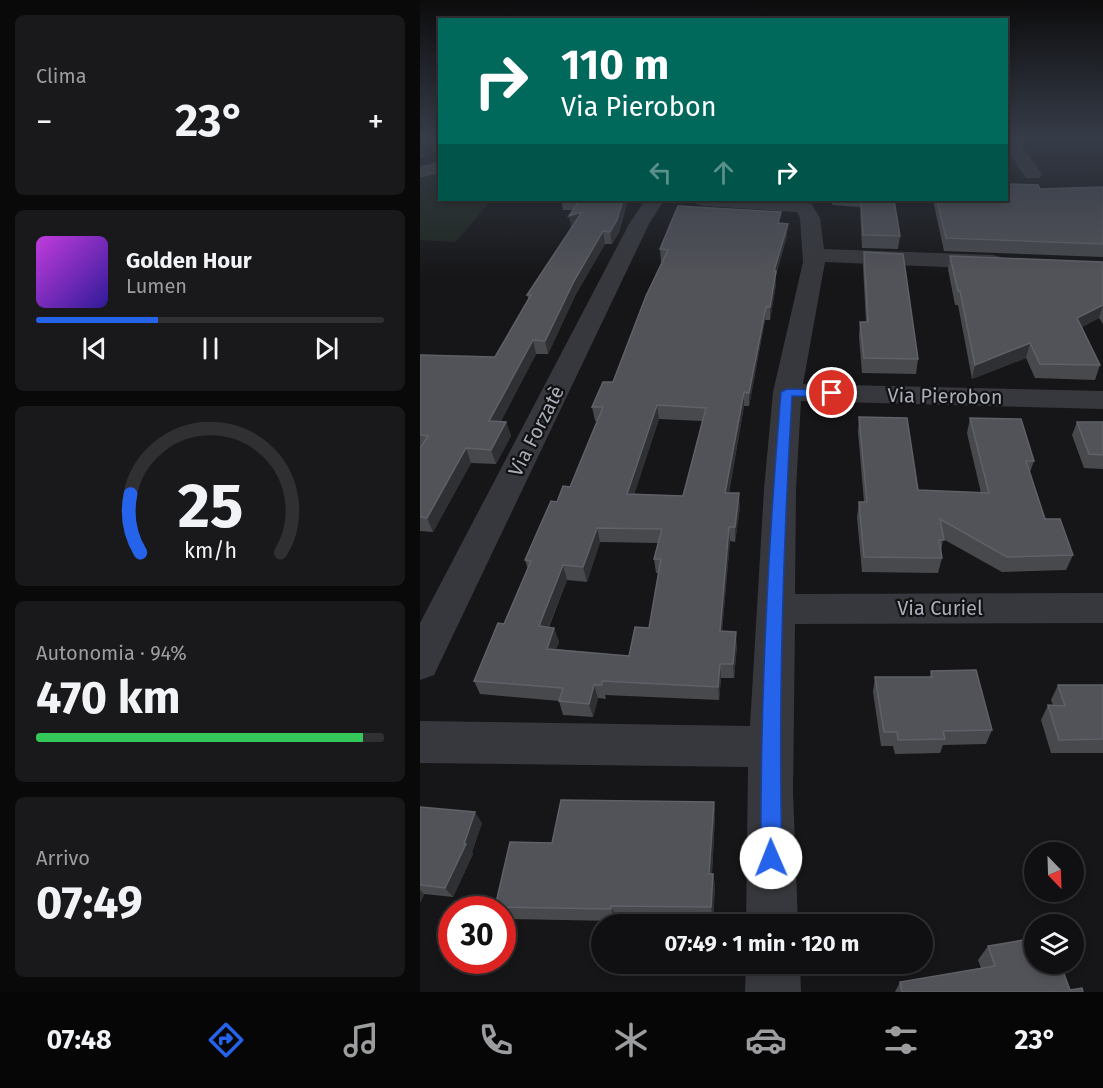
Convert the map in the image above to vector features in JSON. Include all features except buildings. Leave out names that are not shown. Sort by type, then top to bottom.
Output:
[{"type":"street","name":"Via Forzatè","points":[[420,663],[639,224],[653,201]]},
{"type":"street","points":[[737,201],[802,203],[810,218],[814,255],[787,392],[780,489],[772,747],[772,914]]},
{"type":"street","points":[[814,255],[1010,263]]},
{"type":"street","name":"Via Pierobon","points":[[787,392],[1103,400]]},
{"type":"street","name":"Via Curiel","points":[[777,609],[1103,608]]},
{"type":"street","points":[[420,742],[772,747]]},
{"type":"street","points":[[773,974],[773,992]]},
{"type":"shaded area","points":[[420,183],[438,183],[438,201],[490,201],[456,242],[420,240]]},
{"type":"route","points":[[771,858],[770,792],[780,489],[787,392],[832,393]]}]
